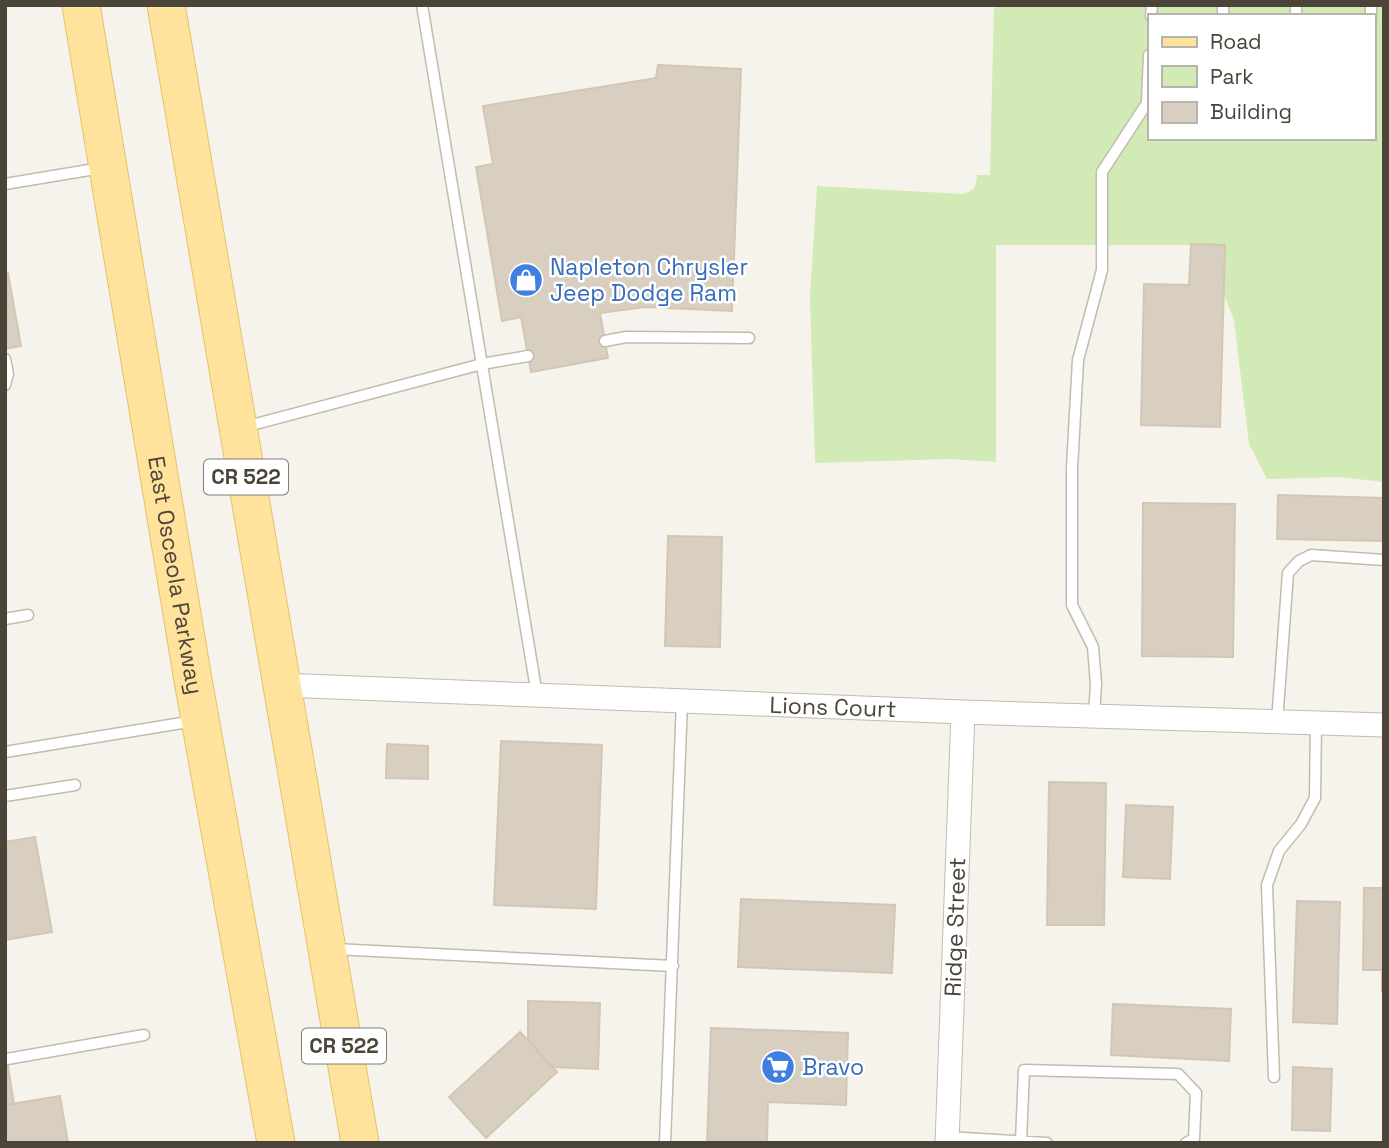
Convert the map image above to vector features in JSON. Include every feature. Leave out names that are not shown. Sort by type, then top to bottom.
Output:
[{"type":"main road","name":"East Osceola Parkway","points":[[80,5],[200,720],[276,1143]]},
{"type":"main road","name":"CR 522","points":[[166,5],[360,1143]]},
{"type":"street","name":"Lions Court","points":[[281,685],[963,712],[1384,725]]},
{"type":"street","name":"Ridge Street","points":[[947,1140],[963,712]]},
{"type":"lane","points":[[422,5],[537,695]]},
{"type":"lane","points":[[1094,716],[1096,684],[1093,647],[1072,605],[1072,468],[1078,360],[1102,270],[1102,172],[1148,104]]},
{"type":"lane","points":[[5,184],[107,167]]},
{"type":"lane","points":[[605,341],[626,337],[749,338]]},
{"type":"lane","points":[[238,428],[482,364],[528,356]]},
{"type":"lane","points":[[5,359],[8,374],[5,385]]},
{"type":"lane","points":[[1277,722],[1288,573],[1299,561],[1311,555],[1384,560]]},
{"type":"lane","points":[[5,619],[28,615]]},
{"type":"lane","points":[[664,1143],[682,701]]},
{"type":"lane","points":[[5,752],[200,720]]},
{"type":"lane","points":[[1274,1077],[1268,885],[1279,851],[1301,824],[1315,798],[1316,723]]},
{"type":"lane","points":[[5,796],[75,785]]},
{"type":"lane","points":[[327,949],[673,966]]},
{"type":"lane","points":[[7,1059],[144,1035]]},
{"type":"lane","points":[[1021,1141],[1024,1070],[1178,1074],[1196,1093],[1194,1139],[1186,1143]]},
{"type":"lane","points":[[947,1140],[1046,1143]]},
{"type":"green space","points":[[994,5],[1384,5],[1384,482],[1339,477],[1267,479],[1249,444],[1234,320],[1205,245],[996,245],[996,462],[950,459],[815,463],[810,297],[817,186],[963,194],[974,188],[977,175],[990,175]]},
{"type":"building","points":[[658,65],[741,69],[732,311],[645,307],[600,313],[608,358],[531,372],[521,317],[502,321],[476,167],[493,164],[483,106],[656,78]]},
{"type":"building","points":[[1191,244],[1225,245],[1220,427],[1141,425],[1144,284],[1189,285]]},
{"type":"building","points":[[5,273],[8,273],[21,346],[5,349]]},
{"type":"building","points":[[1278,495],[1384,498],[1384,541],[1277,539]]},
{"type":"building","points":[[1143,503],[1235,504],[1233,657],[1142,656]]},
{"type":"building","points":[[668,536],[722,537],[720,647],[665,646]]},
{"type":"building","points":[[501,741],[602,745],[596,909],[494,905]]},
{"type":"building","points":[[387,744],[428,746],[428,779],[386,778]]},
{"type":"building","points":[[1049,782],[1106,783],[1104,925],[1047,925]]},
{"type":"building","points":[[1126,805],[1173,807],[1170,879],[1123,877]]},
{"type":"building","points":[[35,837],[52,932],[5,940],[5,842]]},
{"type":"building","points":[[1364,888],[1384,888],[1384,991],[1382,970],[1363,970]]},
{"type":"building","points":[[741,899],[895,905],[892,973],[738,967]]},
{"type":"building","points":[[1297,901],[1340,902],[1337,1024],[1293,1022]]},
{"type":"building","points":[[528,1001],[600,1003],[598,1069],[552,1067],[528,1040]]},
{"type":"building","points":[[1113,1004],[1231,1009],[1229,1061],[1111,1055]]},
{"type":"building","name":"Bravo","points":[[711,1028],[848,1033],[846,1105],[768,1102],[767,1143],[707,1143]]},
{"type":"building","points":[[520,1032],[557,1072],[486,1138],[449,1097]]},
{"type":"building","points":[[5,1048],[14,1104],[5,1105]]},
{"type":"building","points":[[1293,1067],[1332,1069],[1330,1131],[1292,1130]]},
{"type":"building","points":[[60,1096],[68,1143],[5,1143],[5,1105]]},
{"type":"place","name":"Napleton Chrysler Jeep Dodge Ram","points":[[526,280]]},
{"type":"place","name":"Bravo","points":[[778,1067]]}]
